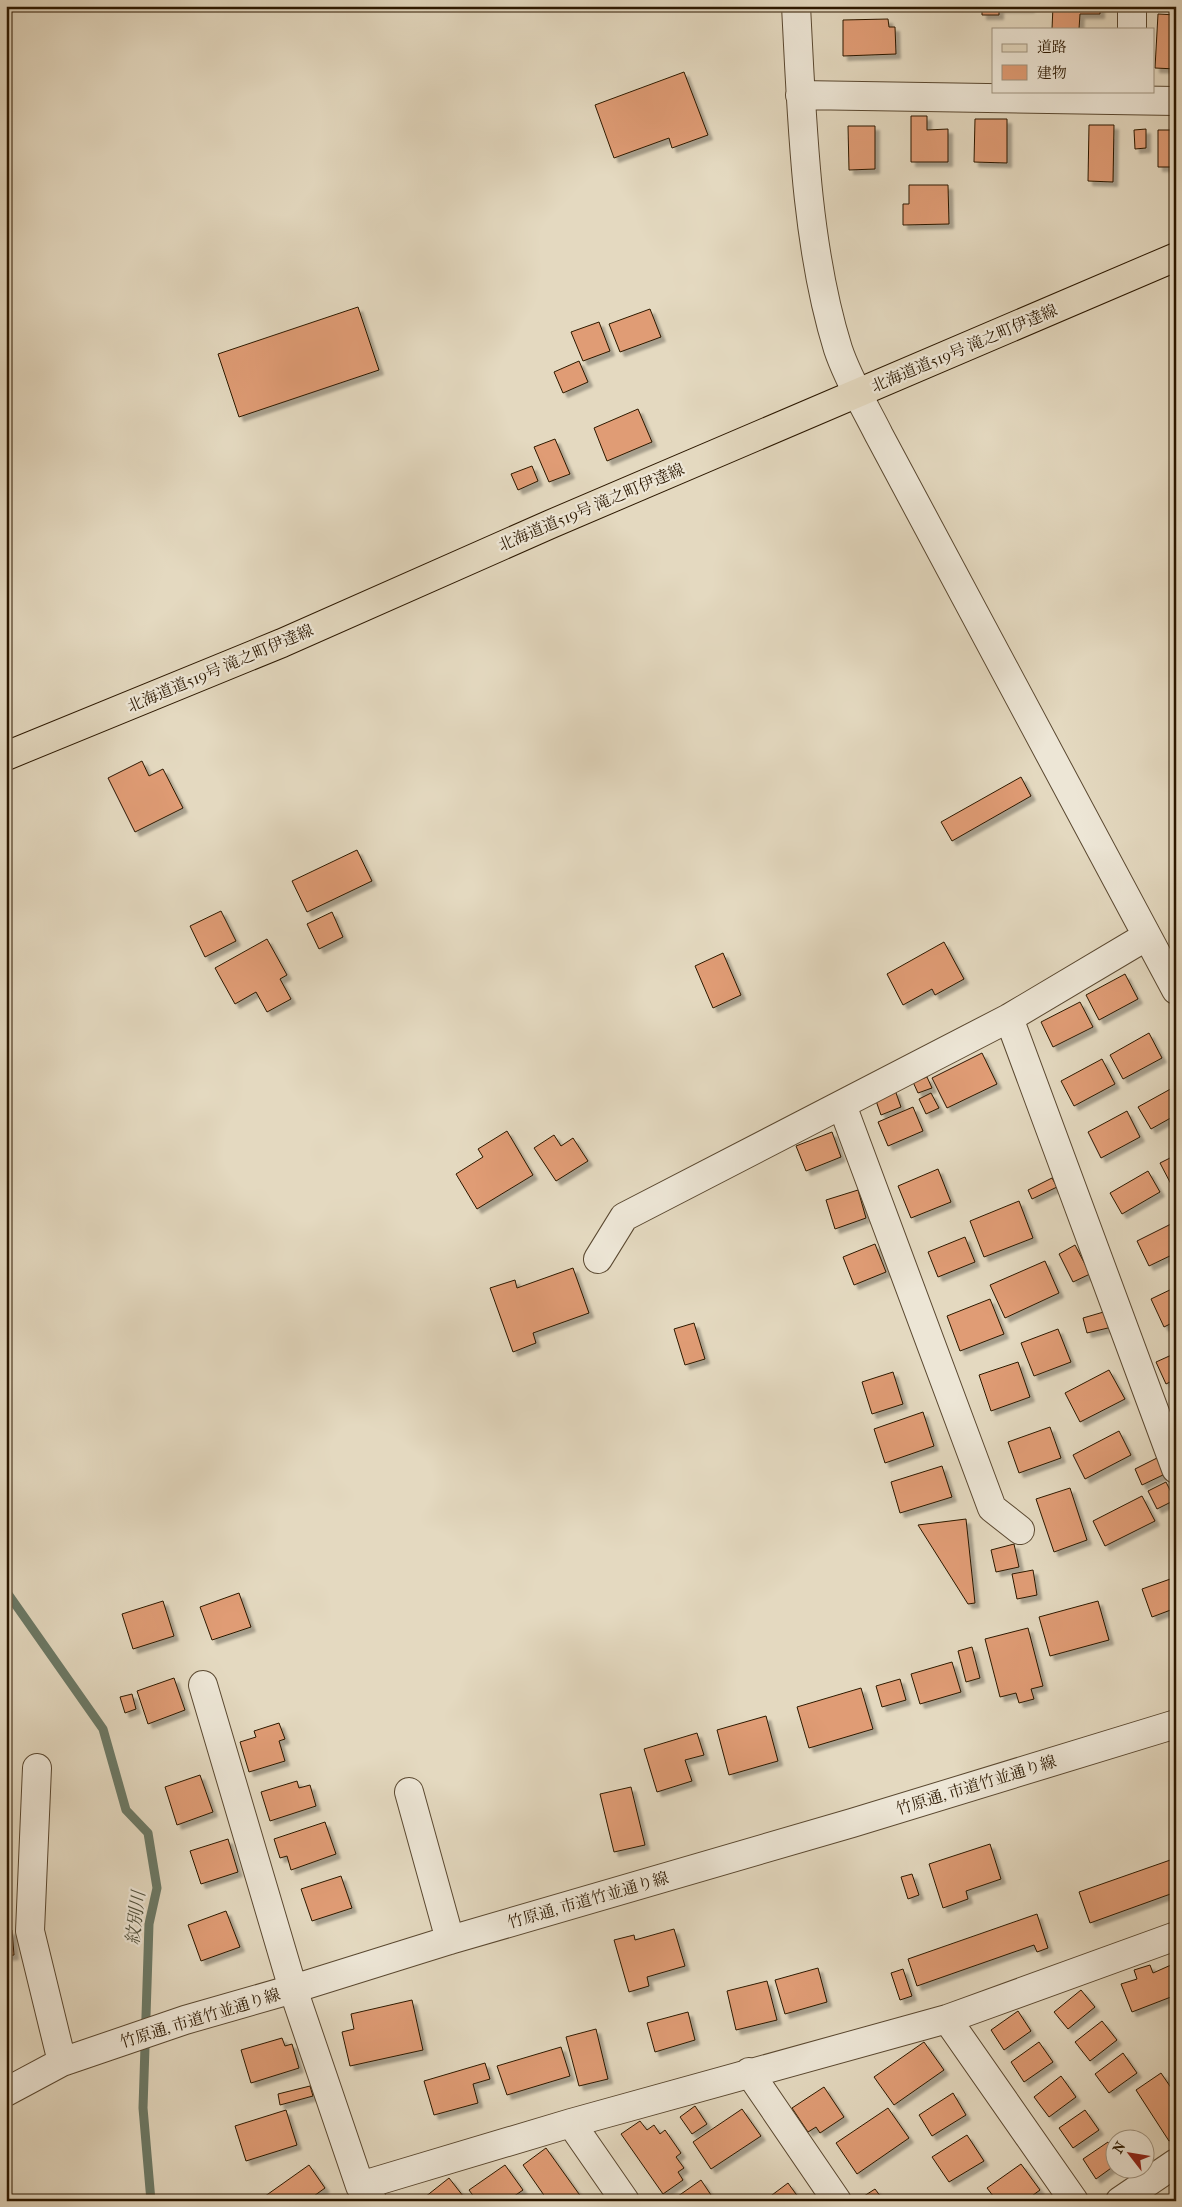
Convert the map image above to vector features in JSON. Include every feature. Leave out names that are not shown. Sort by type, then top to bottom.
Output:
[{"type":"main road","name":"北海道道519号 滝之町伊達線","points":[[6,756],[282,643],[551,524],[1176,257]]},
{"type":"street","points":[[796,6],[800,95],[810,209],[822,279],[838,350],[857,392],[1176,990]]},
{"type":"street","points":[[1132,6],[1132,28]]},
{"type":"street","points":[[800,95],[1132,96],[1176,101]]},
{"type":"street","points":[[598,1259],[624,1217],[1009,1018],[1147,936]]},
{"type":"street","points":[[1009,1018],[1176,1469]]},
{"type":"street","points":[[842,1105],[992,1508],[1020,1530]]},
{"type":"street","points":[[203,1685],[294,1989],[366,2194],[571,2123],[749,2072],[947,2019],[1176,1936]]},
{"type":"street","name":"竹原通, 市道竹並通り線","points":[[6,2092],[62,2062],[185,2020],[294,1989],[450,1940],[852,1823],[1176,1724]]},
{"type":"street","points":[[37,1768],[30,1932],[62,2062]]},
{"type":"street","points":[[408,1792],[450,1940]]},
{"type":"street","points":[[947,2019],[1074,2201]]},
{"type":"street","points":[[749,2072],[837,2201]]},
{"type":"street","points":[[571,2123],[625,2201]]},
{"type":"street","points":[[1120,2201],[1176,2163]]},
{"type":"building","points":[[982,6],[1030,6],[1030,8],[999,8],[999,15],[982,15]]},
{"type":"building","points":[[1053,6],[1100,6],[1100,14],[1080,14],[1079,28],[1052,28]]},
{"type":"building","points":[[1158,14],[1176,15],[1176,69],[1155,68]]},
{"type":"building","points":[[888,19],[889,27],[895,27],[896,54],[843,56],[843,20]]},
{"type":"building","points":[[684,72],[708,135],[672,148],[669,138],[614,158],[595,105]]},
{"type":"building","points":[[911,116],[927,116],[927,130],[948,129],[948,162],[911,162]]},
{"type":"building","points":[[975,119],[1007,119],[1007,163],[974,162]]},
{"type":"building","points":[[1089,125],[1114,125],[1113,182],[1088,181]]},
{"type":"building","points":[[848,126],[875,126],[875,169],[849,170]]},
{"type":"building","points":[[1146,129],[1146,148],[1135,149],[1134,130]]},
{"type":"building","points":[[1158,130],[1176,130],[1176,167],[1158,167]]},
{"type":"building","points":[[909,185],[948,185],[949,224],[903,225],[903,204],[909,204]]},
{"type":"building","points":[[358,307],[379,370],[239,417],[218,354]]},
{"type":"building","points":[[650,309],[661,337],[620,352],[609,324]]},
{"type":"building","points":[[599,322],[610,351],[583,361],[571,332]]},
{"type":"building","points":[[579,361],[588,382],[563,393],[554,372]]},
{"type":"building","points":[[638,409],[652,442],[607,461],[594,428]]},
{"type":"building","points":[[555,439],[570,474],[549,482],[534,447]]},
{"type":"building","points":[[532,466],[538,481],[518,490],[511,474]]},
{"type":"building","points":[[142,761],[149,776],[163,769],[183,808],[135,832],[108,778]]},
{"type":"building","points":[[1021,777],[1031,796],[952,841],[941,822]]},
{"type":"building","points":[[357,850],[372,881],[307,912],[292,881]]},
{"type":"building","points":[[221,911],[236,941],[205,957],[190,926]]},
{"type":"building","points":[[332,912],[343,937],[319,949],[307,924]]},
{"type":"building","points":[[267,939],[287,975],[280,979],[291,999],[267,1012],[256,992],[235,1004],[215,968]]},
{"type":"building","points":[[944,942],[964,979],[935,995],[932,989],[903,1005],[887,974]]},
{"type":"building","points":[[723,953],[741,995],[713,1008],[695,966]]},
{"type":"building","points":[[1125,974],[1138,999],[1099,1020],[1086,995]]},
{"type":"building","points":[[1080,1002],[1093,1027],[1053,1047],[1041,1022]]},
{"type":"building","points":[[1149,1033],[1162,1058],[1123,1079],[1110,1055]]},
{"type":"building","points":[[982,1053],[997,1084],[947,1108],[932,1078]]},
{"type":"building","points":[[1102,1059],[1115,1084],[1074,1106],[1061,1081]]},
{"type":"building","points":[[927,1077],[932,1088],[918,1093],[913,1082]]},
{"type":"building","points":[[1176,1086],[1176,1115],[1151,1129],[1138,1107]]},
{"type":"building","points":[[895,1090],[901,1107],[881,1115],[875,1098]]},
{"type":"building","points":[[931,1093],[939,1108],[926,1114],[919,1099]]},
{"type":"building","points":[[913,1107],[923,1131],[888,1146],[878,1122]]},
{"type":"building","points":[[1127,1111],[1140,1137],[1101,1158],[1088,1132]]},
{"type":"building","points":[[507,1131],[533,1175],[477,1209],[456,1174],[483,1157],[478,1149]]},
{"type":"building","points":[[832,1132],[841,1157],[806,1171],[796,1146]]},
{"type":"building","points":[[554,1135],[561,1146],[573,1138],[588,1161],[556,1181],[534,1148]]},
{"type":"building","points":[[1176,1155],[1176,1184],[1172,1186],[1160,1163]]},
{"type":"building","points":[[938,1169],[951,1202],[911,1218],[898,1186]]},
{"type":"building","points":[[1148,1171],[1160,1192],[1122,1214],[1110,1193]]},
{"type":"building","points":[[1052,1178],[1057,1187],[1032,1199],[1028,1190]]},
{"type":"building","points":[[858,1190],[866,1218],[835,1229],[826,1200]]},
{"type":"building","points":[[1019,1201],[1033,1238],[984,1257],[970,1221]]},
{"type":"building","points":[[1175,1222],[1176,1253],[1149,1266],[1137,1241]]},
{"type":"building","points":[[965,1237],[975,1262],[938,1277],[928,1252]]},
{"type":"building","points":[[875,1244],[886,1272],[854,1285],[843,1257]]},
{"type":"building","points":[[1075,1245],[1090,1274],[1073,1282],[1059,1254]]},
{"type":"building","points":[[1045,1261],[1059,1293],[1005,1318],[990,1285]]},
{"type":"building","points":[[573,1268],[589,1313],[533,1333],[536,1343],[513,1352],[490,1288],[515,1280],[517,1288]]},
{"type":"building","points":[[1176,1287],[1176,1321],[1164,1327],[1151,1299]]},
{"type":"building","points":[[990,1299],[1004,1334],[960,1351],[947,1316]]},
{"type":"building","points":[[1107,1311],[1112,1327],[1087,1333],[1083,1318]]},
{"type":"building","points":[[694,1323],[705,1359],[685,1365],[674,1329]]},
{"type":"building","points":[[1058,1329],[1071,1362],[1034,1376],[1021,1343]]},
{"type":"building","points":[[1176,1353],[1176,1379],[1166,1384],[1156,1362]]},
{"type":"building","points":[[1018,1362],[1030,1397],[991,1411],[979,1375]]},
{"type":"building","points":[[1109,1370],[1125,1399],[1080,1422],[1065,1393]]},
{"type":"building","points":[[893,1372],[903,1404],[872,1414],[862,1382]]},
{"type":"building","points":[[923,1412],[934,1446],[885,1463],[874,1429]]},
{"type":"building","points":[[1050,1427],[1061,1458],[1019,1473],[1008,1442]]},
{"type":"building","points":[[1119,1431],[1131,1455],[1085,1479],[1073,1455]]},
{"type":"building","points":[[1157,1458],[1165,1474],[1142,1485],[1135,1469]]},
{"type":"building","points":[[942,1466],[952,1497],[900,1513],[891,1482]]},
{"type":"building","points":[[1166,1482],[1175,1500],[1157,1509],[1148,1491]]},
{"type":"building","points":[[1070,1488],[1087,1540],[1054,1552],[1036,1499]]},
{"type":"building","points":[[1142,1496],[1155,1521],[1105,1546],[1093,1521]]},
{"type":"building","points":[[966,1519],[975,1603],[968,1604],[918,1525]]},
{"type":"building","points":[[1014,1544],[1019,1567],[996,1572],[991,1550]]},
{"type":"building","points":[[1033,1570],[1037,1595],[1017,1599],[1012,1574]]},
{"type":"building","points":[[1176,1577],[1176,1608],[1152,1617],[1142,1589]]},
{"type":"building","points":[[239,1593],[251,1627],[212,1640],[200,1607]]},
{"type":"building","points":[[163,1601],[174,1636],[133,1649],[122,1614]]},
{"type":"building","points":[[1098,1601],[1109,1640],[1050,1656],[1039,1617]]},
{"type":"building","points":[[1028,1628],[1043,1686],[1031,1689],[1034,1699],[1019,1703],[1016,1693],[1000,1697],[985,1639]]},
{"type":"building","points":[[972,1647],[980,1678],[966,1682],[958,1651]]},
{"type":"building","points":[[952,1662],[961,1692],[920,1704],[911,1674]]},
{"type":"building","points":[[174,1678],[185,1710],[148,1724],[137,1691]]},
{"type":"building","points":[[900,1679],[906,1700],[882,1707],[876,1686]]},
{"type":"building","points":[[861,1688],[873,1729],[809,1748],[797,1707]]},
{"type":"building","points":[[132,1694],[136,1709],[125,1713],[120,1697]]},
{"type":"building","points":[[766,1716],[778,1761],[729,1775],[717,1730]]},
{"type":"building","points":[[279,1723],[285,1739],[279,1741],[285,1761],[249,1772],[240,1742],[256,1737],[254,1731]]},
{"type":"building","points":[[697,1733],[704,1755],[685,1760],[692,1781],[657,1792],[644,1749]]},
{"type":"building","points":[[200,1775],[213,1812],[177,1825],[165,1787]]},
{"type":"building","points":[[297,1781],[299,1788],[310,1785],[316,1806],[270,1821],[261,1792]]},
{"type":"building","points":[[631,1787],[645,1845],[614,1852],[600,1794]]},
{"type":"building","points":[[325,1822],[336,1854],[291,1870],[287,1856],[280,1858],[274,1839]]},
{"type":"building","points":[[228,1839],[238,1872],[201,1884],[190,1851]]},
{"type":"building","points":[[990,1844],[1001,1879],[966,1891],[968,1899],[943,1908],[929,1864]]},
{"type":"building","points":[[1176,1858],[1176,1892],[1090,1923],[1079,1892]]},
{"type":"building","points":[[912,1874],[919,1895],[908,1899],[901,1877]]},
{"type":"building","points":[[341,1876],[352,1908],[312,1921],[301,1889]]},
{"type":"building","points":[[226,1911],[240,1947],[201,1961],[188,1925]]},
{"type":"building","points":[[1037,1914],[1048,1948],[1037,1952],[1034,1945],[917,1986],[908,1959]]},
{"type":"building","points":[[674,1929],[685,1966],[647,1977],[649,1986],[629,1992],[614,1940],[634,1935],[635,1940]]},
{"type":"building","points":[[12,1930],[14,1955],[6,1956],[6,1931]]},
{"type":"building","points":[[1150,1965],[1153,1973],[1171,1965],[1176,1977],[1176,1995],[1132,2012],[1121,1984],[1137,1979],[1134,1970]]},
{"type":"building","points":[[818,1968],[827,2002],[785,2014],[775,1980]]},
{"type":"building","points":[[903,1969],[912,1996],[900,2000],[891,1973]]},
{"type":"building","points":[[767,1981],[777,2020],[736,2030],[727,1991]]},
{"type":"building","points":[[1081,1990],[1095,2007],[1068,2029],[1054,2012]]},
{"type":"building","points":[[412,2000],[423,2050],[350,2066],[342,2032],[354,2029],[351,2014]]},
{"type":"building","points":[[1018,2011],[1031,2031],[1004,2050],[991,2030]]},
{"type":"building","points":[[688,2012],[695,2040],[655,2052],[647,2023]]},
{"type":"building","points":[[1102,2021],[1117,2040],[1090,2061],[1075,2042]]},
{"type":"building","points":[[596,2029],[608,2079],[579,2086],[566,2037]]},
{"type":"building","points":[[282,2038],[285,2046],[292,2044],[299,2068],[251,2083],[241,2050]]},
{"type":"building","points":[[924,2042],[944,2070],[894,2105],[874,2077]]},
{"type":"building","points":[[1039,2042],[1053,2062],[1024,2082],[1011,2062]]},
{"type":"building","points":[[561,2047],[570,2076],[507,2095],[497,2066]]},
{"type":"building","points":[[1123,2053],[1137,2073],[1109,2093],[1095,2074]]},
{"type":"building","points":[[485,2063],[490,2079],[473,2084],[478,2103],[434,2115],[424,2081]]},
{"type":"building","points":[[1161,2073],[1176,2095],[1176,2137],[1169,2141],[1136,2090]]},
{"type":"building","points":[[1061,2076],[1076,2097],[1049,2117],[1034,2097]]},
{"type":"building","points":[[310,2086],[313,2096],[280,2105],[278,2094]]},
{"type":"building","points":[[824,2087],[844,2117],[820,2133],[816,2127],[808,2132],[792,2108]]},
{"type":"building","points":[[953,2093],[966,2115],[932,2136],[919,2115]]},
{"type":"building","points":[[695,2106],[707,2124],[692,2134],[680,2117]]},
{"type":"building","points":[[888,2108],[909,2138],[857,2174],[836,2143]]},
{"type":"building","points":[[742,2109],[761,2136],[711,2169],[693,2142]]},
{"type":"building","points":[[286,2110],[297,2145],[246,2161],[235,2126]]},
{"type":"building","points":[[1085,2110],[1099,2130],[1073,2148],[1059,2128]]},
{"type":"building","points":[[640,2121],[647,2130],[654,2125],[660,2134],[665,2130],[681,2153],[676,2157],[684,2168],[678,2172],[683,2180],[663,2194],[621,2134]]},
{"type":"building","points":[[967,2135],[984,2161],[949,2182],[932,2157]]},
{"type":"building","points":[[1104,2145],[1104,2173],[1096,2179],[1083,2159]]},
{"type":"building","points":[[546,2148],[584,2201],[548,2201],[523,2165]]},
{"type":"building","points":[[1021,2164],[1040,2190],[1025,2201],[997,2201],[987,2188]]},
{"type":"building","points":[[309,2165],[325,2188],[307,2201],[262,2201],[261,2199]]},
{"type":"building","points":[[505,2165],[523,2190],[507,2201],[477,2201],[469,2190]]},
{"type":"building","points":[[449,2178],[467,2201],[420,2201]]},
{"type":"building","points":[[701,2180],[715,2201],[671,2201]]},
{"type":"building","points":[[788,2183],[801,2201],[764,2201]]},
{"type":"building","points":[[875,2189],[881,2197],[876,2201],[863,2201],[861,2198]]},
{"type":"waterway","name":"紋別川","points":[[6,40],[8,6]]},
{"type":"waterway","name":"紋別川","points":[[6,1591],[103,1729],[126,1810],[148,1833],[157,1888],[149,1924],[143,2108],[151,2201]]}]
